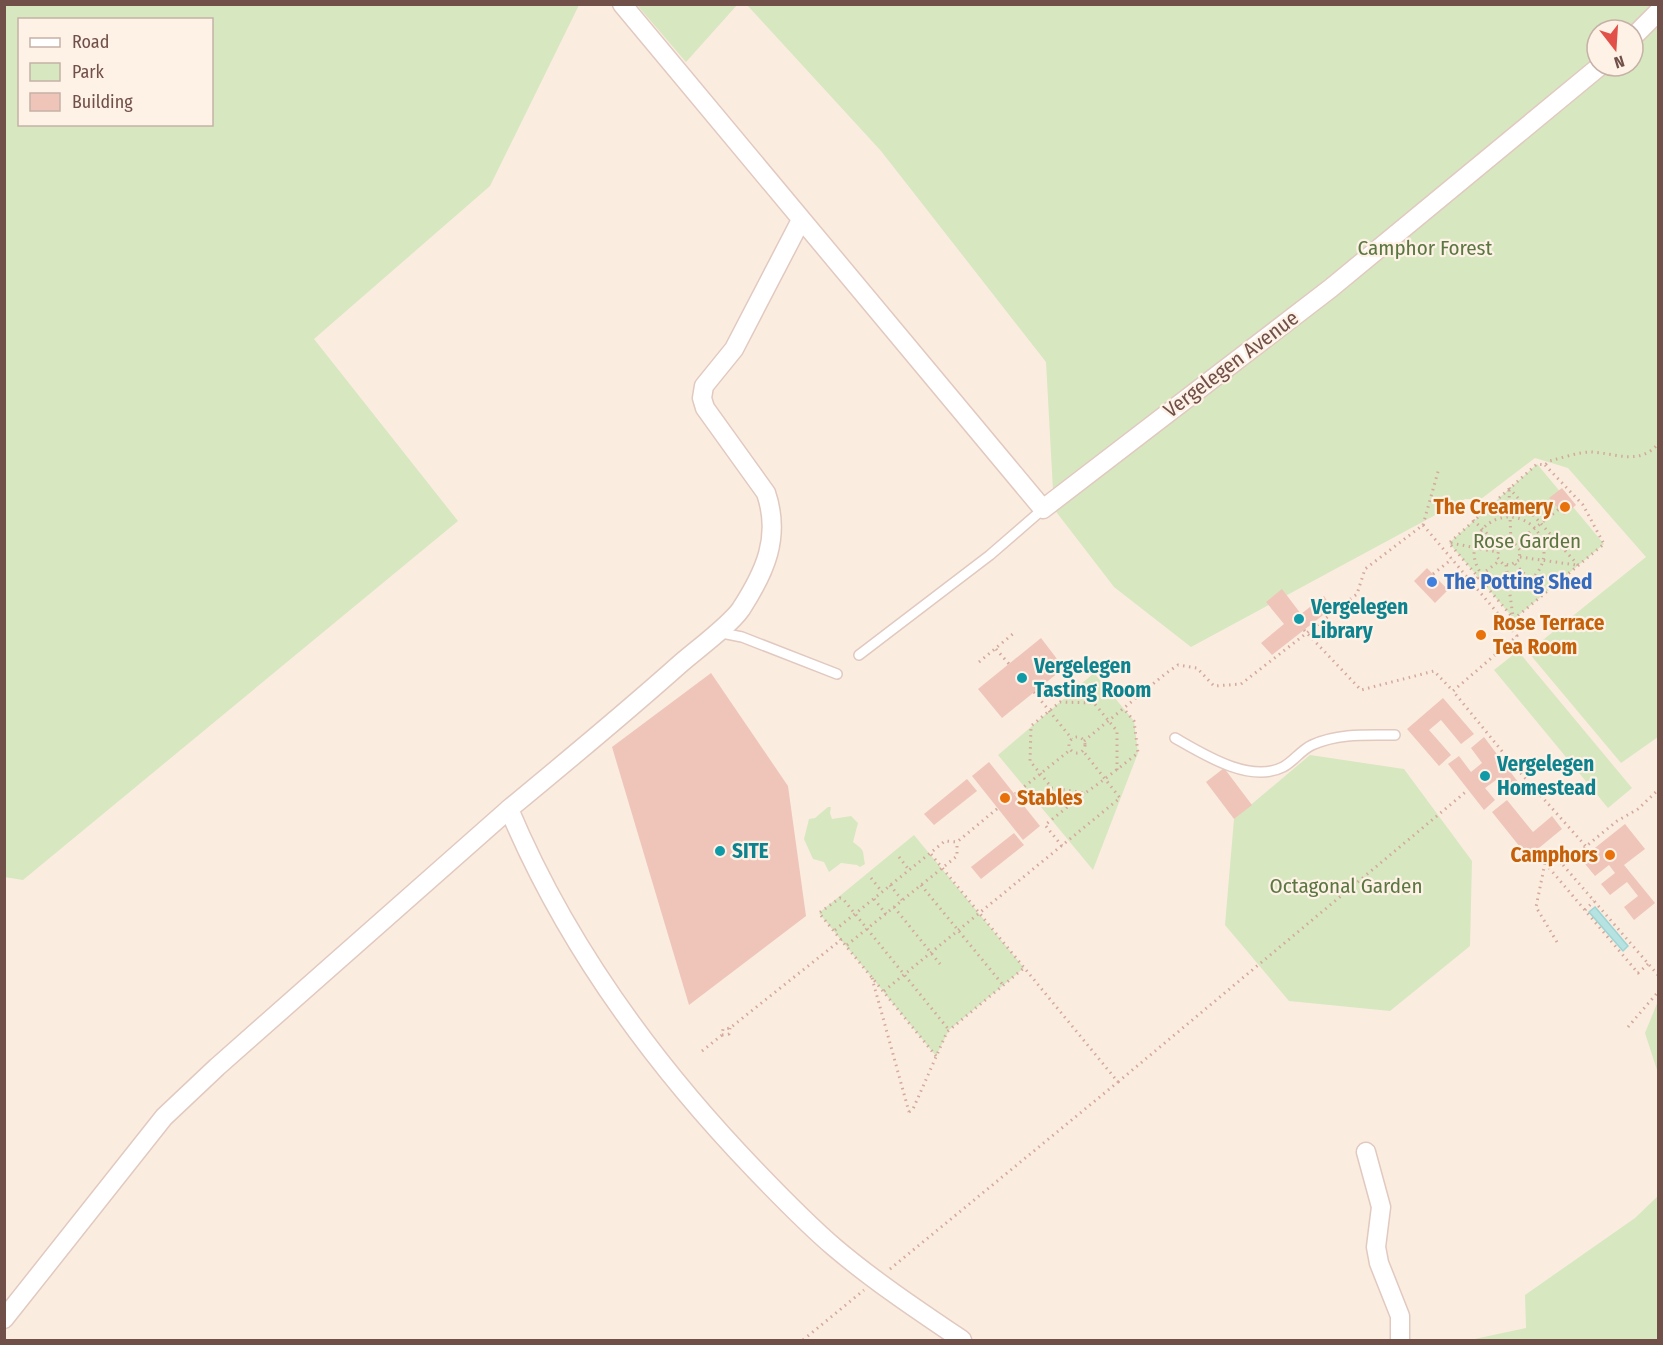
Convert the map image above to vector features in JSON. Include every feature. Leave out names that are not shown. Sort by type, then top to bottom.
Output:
[{"type":"street","points":[[622,4],[1043,509]]},
{"type":"street","points":[[1645,25],[1659,12]]},
{"type":"street","name":"Vergelegen Avenue","points":[[1043,509],[1331,288],[1585,78]]},
{"type":"street","points":[[4,1320],[164,1117],[226,1059],[509,809],[626,712],[740,610],[771,546],[772,519],[766,493],[705,408],[702,392],[707,381],[734,349],[801,220]]},
{"type":"street","points":[[509,809],[528,855],[580,948],[628,1021],[676,1083],[785,1202],[834,1247],[962,1341]]},
{"type":"street","points":[[1366,1152],[1381,1207],[1376,1247],[1379,1263],[1400,1316],[1400,1341]]},
{"type":"lane","name":"Vergelegen Avenue","points":[[859,655],[990,555],[1043,509]]},
{"type":"lane","points":[[717,632],[742,637],[837,674]]},
{"type":"lane","points":[[1175,738],[1212,760],[1259,774],[1282,768],[1312,745],[1342,736],[1395,735]]},
{"type":"path","points":[[1449,543],[1537,465],[1545,465],[1549,461],[1589,452],[1630,458],[1654,449],[1659,444]]},
{"type":"path","points":[[1514,619],[1604,544],[1583,505],[1570,494],[1545,465]]},
{"type":"path","points":[[1084,741],[1178,665],[1197,668],[1214,686],[1241,684],[1306,631],[1357,594],[1365,569],[1423,525],[1439,468]]},
{"type":"path","points":[[1509,488],[1513,543],[1520,550],[1520,556],[1515,564]]},
{"type":"path","points":[[1509,488],[1578,565]]},
{"type":"path","points":[[1500,546],[1513,543],[1559,509]]},
{"type":"path","points":[[1510,517],[1523,520],[1534,528],[1544,545],[1545,561],[1531,580],[1509,587],[1492,583],[1482,573],[1476,562],[1474,548],[1482,530],[1498,519],[1510,517]]},
{"type":"path","points":[[1473,520],[1500,546]]},
{"type":"path","points":[[1423,525],[1517,636],[1453,691]]},
{"type":"path","points":[[1449,543],[1497,552]]},
{"type":"path","points":[[1449,543],[1514,619]]},
{"type":"path","points":[[1500,546],[1497,552],[1499,561],[1506,565],[1515,564]]},
{"type":"path","points":[[1520,556],[1578,565]]},
{"type":"path","points":[[1433,574],[1452,559]]},
{"type":"path","points":[[1472,582],[1499,561]]},
{"type":"path","points":[[1515,564],[1543,594]]},
{"type":"path","points":[[1506,565],[1514,619]]},
{"type":"path","points":[[1306,631],[1361,690],[1434,671],[1590,851]]},
{"type":"path","points":[[979,662],[1014,633]]},
{"type":"path","points":[[996,649],[1009,664]]},
{"type":"path","points":[[1034,692],[1072,739]]},
{"type":"path","points":[[1085,793],[1052,788],[1030,761],[1031,726],[1060,702],[1094,703],[1109,720],[1117,731],[1117,770]]},
{"type":"path","points":[[1062,846],[1045,825],[1138,753],[1134,722],[1123,708]]},
{"type":"path","points":[[1070,750],[1069,743],[1072,739],[1077,737],[1084,741]]},
{"type":"path","points":[[1083,751],[1084,741]]},
{"type":"path","points":[[1016,794],[1070,750]]},
{"type":"path","points":[[1070,750],[1076,753],[1083,751]]},
{"type":"path","points":[[884,992],[1120,798],[1083,751]]},
{"type":"path","points":[[1502,762],[1506,755]]},
{"type":"path","points":[[803,1341],[1468,790]]},
{"type":"path","points":[[1563,865],[1659,790]]},
{"type":"path","points":[[835,930],[945,841],[957,842],[998,808]]},
{"type":"path","points":[[847,945],[957,856],[957,842]]},
{"type":"path","points":[[930,854],[1118,1082]]},
{"type":"path","points":[[1557,942],[1536,907],[1545,863],[1554,855],[1659,975]]},
{"type":"path","points":[[899,857],[909,870]]},
{"type":"path","points":[[1545,863],[1638,973],[1648,964]]},
{"type":"path","points":[[871,878],[882,892]]},
{"type":"path","points":[[890,885],[902,900]]},
{"type":"path","points":[[921,885],[1003,985]]},
{"type":"path","points":[[936,1056],[819,913],[840,898],[949,1030]]},
{"type":"path","points":[[874,899],[886,914]]},
{"type":"path","points":[[1585,910],[1594,901]]},
{"type":"path","points":[[894,907],[940,964]]},
{"type":"path","points":[[702,1051],[722,1035],[723,1029],[730,1028],[842,939]]},
{"type":"path","points":[[871,976],[909,1112],[913,1109],[949,1030],[1024,969]]},
{"type":"path","points":[[1628,1027],[1659,992]]},
{"type":"green space","points":[[4,5],[579,5],[490,186],[314,339],[458,521],[23,880],[4,877]]},
{"type":"green space","points":[[637,5],[737,5],[686,62]]},
{"type":"green space","name":"Camphor Forest","points":[[747,5],[1658,5],[1658,737],[1621,763],[1528,652],[1646,557],[1568,468],[1535,458],[1481,499],[1465,499],[1191,647],[1114,587],[1054,509],[1046,362],[881,151]]},
{"type":"green space","name":"Rose Garden","points":[[1537,464],[1604,544],[1514,619],[1449,543]]},
{"type":"green space","points":[[1518,651],[1632,788],[1608,808],[1494,670]]},
{"type":"green space","points":[[1094,673],[1134,721],[1138,753],[1093,870],[998,755]]},
{"type":"green space","name":"Octagonal Garden","points":[[1310,755],[1404,769],[1472,861],[1470,946],[1390,1011],[1289,1001],[1225,925],[1234,819]]},
{"type":"green space","points":[[831,807],[832,819],[851,816],[858,823],[853,842],[862,849],[865,864],[860,867],[841,863],[829,872],[824,862],[813,859],[804,839],[809,819],[815,818]]},
{"type":"green space","points":[[914,835],[1024,968],[949,1030],[936,1056],[819,913]]},
{"type":"green space","points":[[1658,1001],[1658,1073],[1645,1033]]},
{"type":"green space","points":[[1658,1196],[1658,1340],[1470,1340],[1526,1328],[1525,1295],[1635,1218]]},
{"type":"water","points":[[1595,907],[1628,946],[1623,951],[1589,912]]},
{"type":"building","points":[[1562,488],[1576,505],[1564,515],[1549,498]]},
{"type":"building","points":[[1427,568],[1448,590],[1435,603],[1414,581]]},
{"type":"building","name":"Vergelegen Library","points":[[1282,589],[1301,614],[1324,596],[1332,608],[1272,655],[1261,643],[1284,624],[1266,602]]},
{"type":"building","points":[[1041,638],[1064,668],[1002,718],[978,689]]},
{"type":"building","name":"SITE","points":[[711,673],[788,786],[806,916],[689,1005],[612,747]]},
{"type":"building","points":[[1443,698],[1474,734],[1461,744],[1441,720],[1429,730],[1451,755],[1439,766],[1407,729]]},
{"type":"building","name":"Vergelegen Homestead","points":[[1484,737],[1518,782],[1505,792],[1496,780],[1485,788],[1495,800],[1484,810],[1448,764],[1459,756],[1471,772],[1482,763],[1471,748]]},
{"type":"building","points":[[989,762],[1040,826],[1023,840],[972,776]]},
{"type":"building","points":[[1224,768],[1252,805],[1234,819],[1206,782]]},
{"type":"building","points":[[967,779],[977,791],[934,825],[924,814]]},
{"type":"building","points":[[1507,800],[1533,832],[1552,816],[1562,829],[1528,857],[1492,812]]},
{"type":"building","points":[[1625,824],[1645,849],[1624,865],[1655,903],[1634,920],[1624,907],[1638,896],[1627,882],[1610,895],[1601,884],[1615,873],[1609,865],[1595,876],[1581,859]]},
{"type":"building","points":[[1014,833],[1024,845],[981,879],[971,867]]},
{"type":"place","name":"The Creamery","points":[[1565,507]]},
{"type":"place","name":"The Potting Shed","points":[[1432,582]]},
{"type":"place","name":"Vergelegen Library","points":[[1299,619]]},
{"type":"place","name":"Rose Terrace Tea Room","points":[[1481,635]]},
{"type":"place","name":"Vergelegen Tasting Room","points":[[1022,678]]},
{"type":"place","name":"Vergelegen Homestead","points":[[1485,776]]},
{"type":"place","name":"Stables","points":[[1005,798]]},
{"type":"place","name":"SITE","points":[[720,851]]},
{"type":"place","name":"Camphors","points":[[1610,855]]}]
